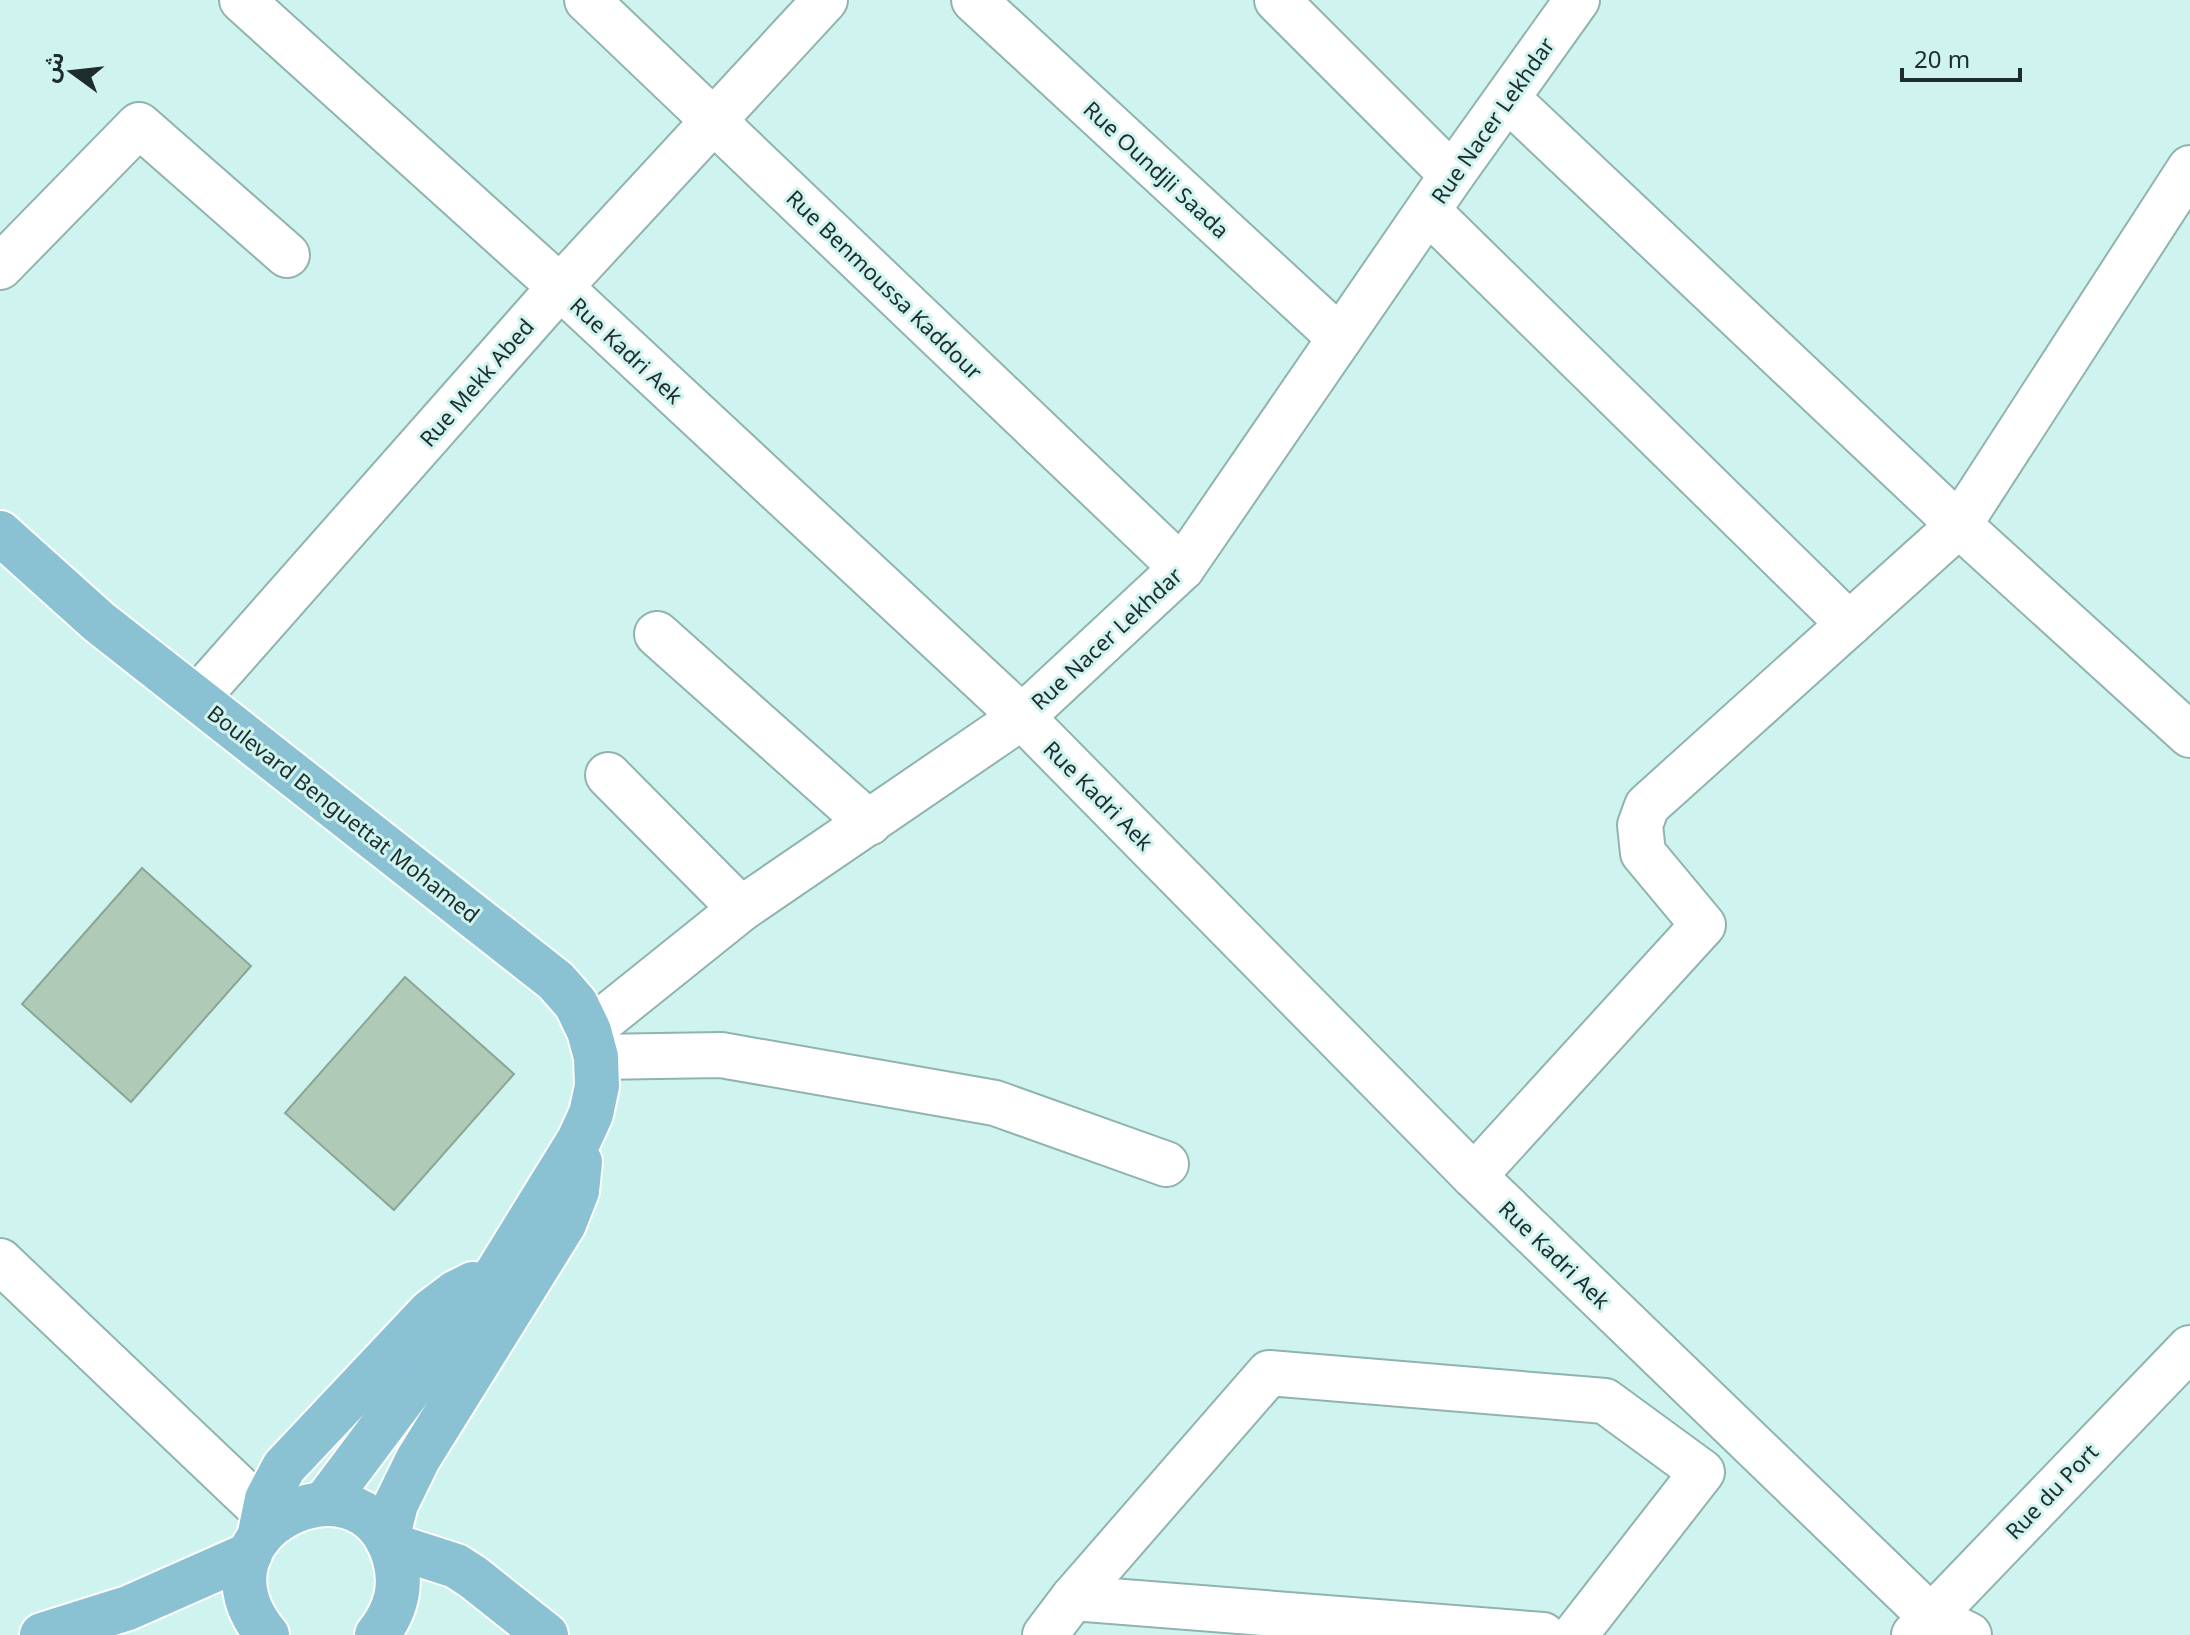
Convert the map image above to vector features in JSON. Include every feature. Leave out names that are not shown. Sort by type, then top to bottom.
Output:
[{"type":"main road","name":"Boulevard Benguettat Mohamed","points":[[0,533],[99,622],[556,981],[576,1004],[593,1044]]},
{"type":"main road","points":[[324,1504],[497,1273],[579,1140],[591,1114],[597,1086],[593,1044]]},
{"type":"main road","points":[[389,1542],[396,1504],[418,1459],[564,1224],[577,1191],[579,1140]]},
{"type":"main road","points":[[267,1635],[253,1616],[246,1596],[245,1575],[267,1499],[284,1467],[430,1312],[455,1293],[497,1273]]},
{"type":"main road","points":[[42,1635],[128,1608],[258,1535],[287,1513],[305,1506],[324,1504],[360,1514],[375,1524],[389,1542],[398,1570],[398,1596],[389,1620],[377,1635]]},
{"type":"main road","points":[[389,1542],[456,1566],[546,1635]]},
{"type":"street","name":"Rue Benmoussa Kaddour","points":[[587,0],[1182,568]]},
{"type":"street","name":"Rue Mekk Abed","points":[[197,698],[560,287],[825,0]]},
{"type":"street","name":"Rue Oundjli Saada","points":[[974,0],[1340,338]]},
{"type":"street","points":[[1277,0],[1452,175]]},
{"type":"street","name":"Rue Nacer Lekhdar","points":[[593,1044],[741,909],[1022,717],[1182,568],[1452,175],[1577,0]]},
{"type":"street","name":"Rue Kadri Aek","points":[[247,2],[560,287],[1022,717],[1922,1625],[1969,1635]]},
{"type":"street","points":[[1508,99],[1959,525],[2190,735]]},
{"type":"street","points":[[0,267],[139,125],[287,255]]},
{"type":"street","points":[[1474,1176],[1703,925],[1643,853],[1640,825],[1647,806],[1959,525],[2190,168]]},
{"type":"street","points":[[1428,211],[1849,624]]},
{"type":"street","points":[[657,634],[869,823]]},
{"type":"street","points":[[608,775],[741,909]]},
{"type":"street","points":[[593,1044],[721,1055],[995,1103],[1166,1164]]},
{"type":"street","points":[[0,1261],[258,1535]]},
{"type":"street","name":"Rue du Port","points":[[1922,1625],[2190,1348]]},
{"type":"street","points":[[1045,1635],[1073,1598],[1269,1373],[1605,1401],[1702,1472],[1575,1635]]},
{"type":"street","points":[[1073,1598],[1543,1635]]},
{"type":"building","points":[[142,868],[251,966],[131,1102],[22,1004]]},
{"type":"building","points":[[405,977],[514,1074],[394,1210],[285,1113]]}]
